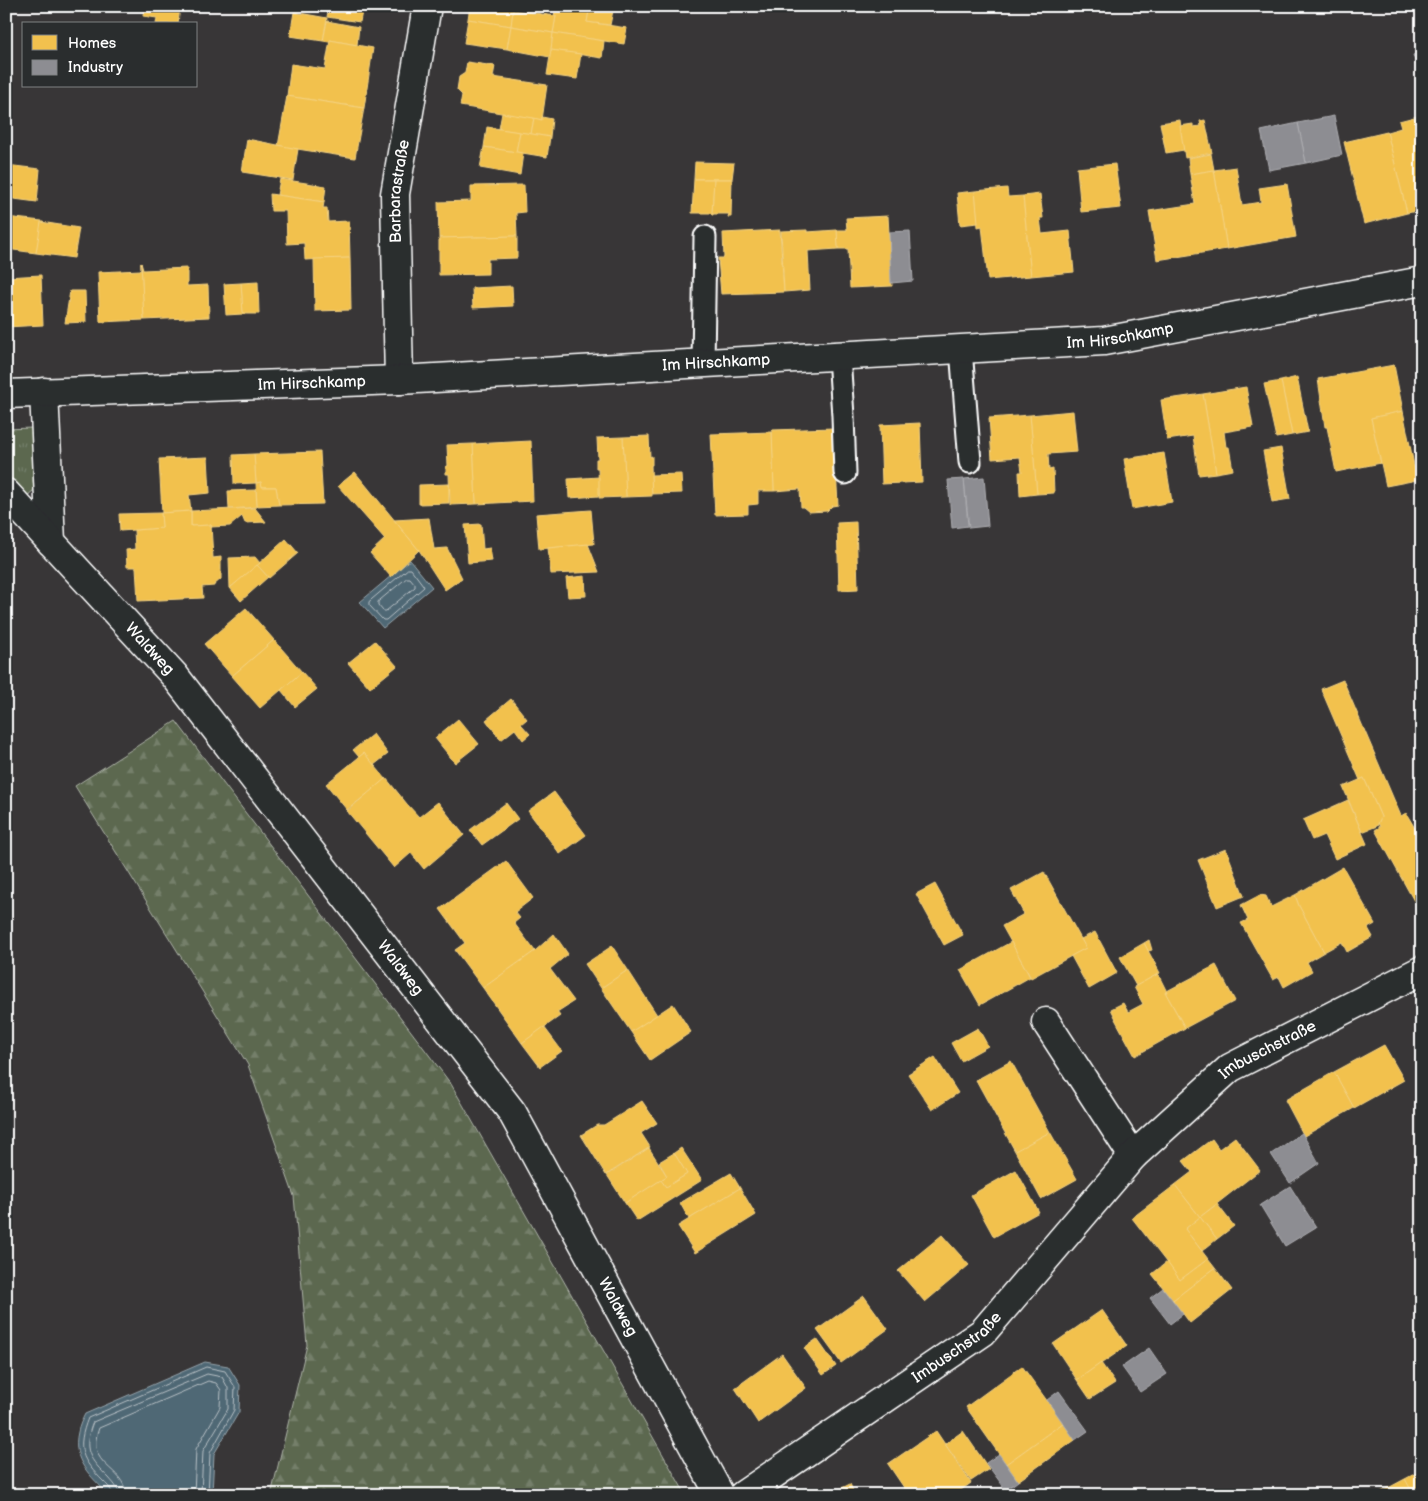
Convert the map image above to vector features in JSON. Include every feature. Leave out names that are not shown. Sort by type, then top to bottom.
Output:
[{"type":"street","name":"Barbarastraße","points":[[399,380],[395,194],[427,6]]},
{"type":"street","name":"Im Hirschkamp","points":[[6,394],[399,380],[1104,341],[1422,281]]},
{"type":"street","points":[[44,392],[51,542]]},
{"type":"street","name":"Waldweg","points":[[6,493],[174,675],[512,1112],[720,1495]]},
{"type":"street","name":"Imbuschstraße","points":[[743,1495],[983,1332],[1133,1156],[1230,1068],[1422,970]]},
{"type":"street","points":[[1046,1022],[1133,1156]]},
{"type":"lane","points":[[703,363],[705,237]]},
{"type":"lane","points":[[962,349],[970,462]]},
{"type":"lane","points":[[839,356],[845,473]]},
{"type":"green space","points":[[32,428],[36,477],[34,490],[27,496],[21,497],[6,481],[6,429]]},
{"type":"green space","points":[[176,721],[451,1084],[686,1495],[271,1495],[307,1345],[294,1196],[248,1065],[75,786]]},
{"type":"water","points":[[410,560],[432,587],[383,628],[360,602]]},
{"type":"water","points":[[205,1362],[228,1366],[240,1385],[239,1412],[214,1454],[212,1495],[109,1495],[89,1474],[80,1460],[77,1451],[78,1432],[85,1414]]},
{"type":"building: Homes","points":[[144,6],[180,6],[178,22],[156,22],[157,18],[143,16]]},
{"type":"building: Homes","points":[[329,6],[363,6],[360,22],[327,17]]},
{"type":"building: Homes","points":[[470,6],[514,6],[511,26],[468,19]]},
{"type":"building: Homes","points":[[556,6],[590,6],[587,22],[627,28],[624,44],[553,33]]},
{"type":"building: Homes","points":[[590,6],[614,6],[610,25],[587,22]]},
{"type":"building: Homes","points":[[513,10],[556,16],[553,33],[511,26]]},
{"type":"building: Homes","points":[[294,12],[327,18],[323,41],[290,36]]},
{"type":"building: Homes","points":[[468,19],[511,26],[507,49],[464,43]]},
{"type":"building: Homes","points":[[327,21],[359,27],[357,45],[330,40],[329,42],[323,41]]},
{"type":"building: Homes","points":[[511,26],[553,33],[550,57],[507,49]]},
{"type":"building: Homes","points":[[553,33],[604,41],[602,58],[551,50]]},
{"type":"building: Homes","points":[[330,40],[373,48],[364,108],[287,96],[291,64],[325,69]]},
{"type":"building: Homes","points":[[551,50],[581,54],[577,79],[547,75]]},
{"type":"building: Homes","points":[[467,62],[495,66],[493,77],[547,85],[542,120],[460,106],[462,95],[457,90],[459,77],[465,73]]},
{"type":"building: Homes","points":[[287,96],[364,108],[355,158],[278,146]]},
{"type":"building: Homes","points":[[502,113],[534,118],[531,134],[499,129]]},
{"type":"building: Homes","points":[[1422,115],[1422,210],[1407,213],[1387,132],[1401,128],[1399,121]]},
{"type":"building: Homes","points":[[542,117],[552,119],[550,137],[531,134],[534,118],[542,120]]},
{"type":"building: Homes","points":[[1180,120],[1184,150],[1166,153],[1160,123]]},
{"type":"building: Homes","points":[[1205,120],[1212,153],[1185,158],[1180,126],[1193,124],[1193,127],[1201,126],[1200,121]]},
{"type":"building: Homes","points":[[487,127],[520,132],[516,152],[484,147]]},
{"type":"building: Homes","points":[[520,132],[550,137],[547,157],[516,152]]},
{"type":"building: Homes","points":[[1387,132],[1407,213],[1364,224],[1344,142]]},
{"type":"building: Homes","points":[[247,139],[298,149],[293,180],[242,172]]},
{"type":"building: Homes","points":[[484,147],[523,153],[520,175],[480,168]]},
{"type":"building: Homes","points":[[1211,154],[1214,170],[1190,174],[1188,158]]},
{"type":"building: Homes","points":[[695,162],[734,163],[732,179],[694,179]]},
{"type":"building: Homes","points":[[1115,164],[1121,208],[1081,212],[1077,168]]},
{"type":"building: Homes","points":[[6,165],[40,169],[37,202],[6,198]]},
{"type":"building: Homes","points":[[1236,167],[1242,205],[1261,202],[1259,188],[1287,184],[1296,237],[1227,249],[1214,170]]},
{"type":"building: Homes","points":[[1214,170],[1227,249],[1157,260],[1149,211],[1195,204],[1190,174]]},
{"type":"building: Homes","points":[[280,179],[326,186],[324,202],[277,195]]},
{"type":"building: Homes","points":[[694,179],[714,179],[712,215],[710,213],[692,213]]},
{"type":"building: Homes","points":[[714,179],[732,179],[731,217],[728,217],[729,214],[712,215]]},
{"type":"building: Homes","points":[[524,185],[525,212],[516,213],[517,236],[439,238],[438,202],[471,201],[471,186]]},
{"type":"building: Homes","points":[[1007,188],[1008,197],[1023,196],[1031,276],[988,280],[982,226],[978,227],[975,191]]},
{"type":"building: Homes","points":[[975,191],[978,223],[960,225],[957,193]]},
{"type":"building: Homes","points":[[270,194],[324,202],[323,208],[327,208],[328,222],[349,221],[350,258],[305,260],[304,243],[287,244],[286,211],[271,211]]},
{"type":"building: Homes","points":[[1040,194],[1043,218],[1040,218],[1042,234],[1070,231],[1074,272],[1031,276],[1023,196]]},
{"type":"building: Homes","points":[[888,216],[892,286],[850,288],[848,249],[838,249],[837,230],[847,230],[846,218]]},
{"type":"building: Homes","points":[[6,217],[42,221],[36,253],[6,249]]},
{"type":"building: Homes","points":[[41,222],[79,228],[74,258],[36,253]]},
{"type":"building: Homes","points":[[780,230],[784,292],[721,294],[718,258],[724,258],[723,233]]},
{"type":"building: Homes","points":[[807,230],[807,232],[837,230],[838,249],[808,251],[810,290],[784,292],[781,231]]},
{"type":"building: Homes","points":[[517,236],[517,258],[488,259],[488,274],[439,275],[439,238]]},
{"type":"building: Homes","points":[[350,258],[351,310],[315,311],[314,259]]},
{"type":"building: Homes","points":[[141,263],[143,270],[187,268],[187,286],[208,285],[209,317],[144,320]]},
{"type":"building: Homes","points":[[141,263],[144,320],[100,322],[98,272],[141,270]]},
{"type":"building: Homes","points":[[41,275],[43,325],[6,327],[6,277]]},
{"type":"building: Homes","points":[[258,282],[259,314],[243,314],[241,283]]},
{"type":"building: Homes","points":[[241,283],[243,314],[226,315],[224,284]]},
{"type":"building: Homes","points":[[512,286],[513,306],[473,308],[472,288]]},
{"type":"building: Homes","points":[[70,291],[85,291],[86,322],[65,323]]},
{"type":"building: Homes","points":[[1394,365],[1403,411],[1371,418],[1381,463],[1336,472],[1327,427],[1325,427],[1318,379]]},
{"type":"building: Homes","points":[[1297,377],[1308,432],[1292,435],[1281,381]]},
{"type":"building: Homes","points":[[1281,381],[1292,435],[1276,438],[1264,384]]},
{"type":"building: Homes","points":[[1246,387],[1253,427],[1224,432],[1226,447],[1229,447],[1233,470],[1216,473],[1203,394]]},
{"type":"building: Homes","points":[[1203,394],[1216,473],[1199,475],[1193,436],[1167,440],[1161,400]]},
{"type":"building: Homes","points":[[1073,411],[1077,452],[1048,454],[1049,470],[1053,469],[1054,493],[1037,494],[1030,415]]},
{"type":"building: Homes","points":[[1403,411],[1417,480],[1386,486],[1371,418]]},
{"type":"building: Homes","points":[[1030,415],[1037,494],[1020,496],[1019,472],[1022,472],[1020,457],[992,459],[989,418]]},
{"type":"building: Homes","points":[[920,423],[922,482],[882,484],[880,425]]},
{"type":"building: Homes","points":[[834,428],[838,505],[832,506],[827,511],[809,512],[801,507],[800,489],[774,491],[772,430]]},
{"type":"building: Homes","points":[[772,432],[774,491],[758,491],[758,504],[748,505],[748,514],[715,515],[711,434]]},
{"type":"building: Homes","points":[[649,436],[650,457],[652,456],[652,496],[626,497],[623,437]]},
{"type":"building: Homes","points":[[623,437],[626,497],[599,498],[598,468],[596,468],[596,459],[598,459],[597,438]]},
{"type":"building: Homes","points":[[531,441],[533,501],[476,504],[473,444]]},
{"type":"building: Homes","points":[[473,444],[476,504],[450,505],[449,474],[446,474],[446,466],[448,466],[447,445]]},
{"type":"building: Homes","points":[[1281,448],[1290,499],[1272,502],[1263,451]]},
{"type":"building: Homes","points":[[320,452],[323,504],[279,505],[276,487],[262,487],[261,482],[256,483],[254,454]]},
{"type":"building: Homes","points":[[1164,453],[1172,502],[1132,509],[1124,459]]},
{"type":"building: Homes","points":[[254,454],[256,483],[234,484],[233,455]]},
{"type":"building: Homes","points":[[208,457],[210,493],[189,495],[191,511],[162,513],[159,459]]},
{"type":"building: Homes","points":[[355,472],[419,550],[391,577],[370,553],[385,539],[338,486]]},
{"type":"building: Homes","points":[[681,474],[682,493],[652,494],[651,475]]},
{"type":"building: Homes","points":[[599,477],[599,496],[569,498],[568,479]]},
{"type":"building: Homes","points":[[261,482],[262,487],[276,487],[279,505],[257,506],[256,483]]},
{"type":"building: Homes","points":[[449,484],[449,503],[419,504],[419,485]]},
{"type":"building: Homes","points":[[256,490],[257,507],[229,509],[228,491]]},
{"type":"building: Homes","points":[[255,508],[266,522],[245,523],[242,516],[230,526],[191,526],[191,511]]},
{"type":"building: Homes","points":[[591,510],[594,544],[539,549],[536,514]]},
{"type":"building: Homes","points":[[191,511],[191,526],[211,525],[213,558],[221,557],[221,579],[214,586],[202,587],[203,598],[138,601],[136,567],[127,567],[126,550],[135,549],[134,530],[162,528],[161,513]]},
{"type":"building: Homes","points":[[161,513],[162,528],[120,531],[119,514]]},
{"type":"building: Homes","points":[[429,518],[434,549],[447,548],[462,578],[445,590],[419,550],[394,520]]},
{"type":"building: Homes","points":[[856,522],[858,589],[839,590],[837,523]]},
{"type":"building: Homes","points":[[481,524],[483,549],[490,548],[492,561],[468,563],[465,525]]},
{"type":"building: Homes","points":[[286,539],[298,553],[269,578],[257,565]]},
{"type":"building: Homes","points":[[588,544],[599,572],[551,574],[548,548]]},
{"type":"building: Homes","points":[[255,557],[260,563],[230,588],[229,558]]},
{"type":"building: Homes","points":[[257,565],[268,577],[241,601],[230,588]]},
{"type":"building: Homes","points":[[585,576],[586,596],[568,597],[566,578]]},
{"type":"building: Homes","points":[[246,608],[274,640],[232,676],[204,644]]},
{"type":"building: Homes","points":[[274,640],[302,672],[260,708],[232,676]]},
{"type":"building: Homes","points":[[375,641],[397,666],[370,688],[348,663]]},
{"type":"building: Homes","points":[[302,672],[317,689],[295,707],[281,690]]},
{"type":"building: Homes","points":[[1343,680],[1401,816],[1406,813],[1422,840],[1422,897],[1414,901],[1375,830],[1380,827],[1378,823],[1381,817],[1364,778],[1360,780],[1321,689]]},
{"type":"building: Homes","points":[[511,699],[527,719],[521,724],[530,734],[523,740],[515,729],[501,740],[486,720]]},
{"type":"building: Homes","points":[[458,719],[479,744],[455,763],[435,738]]},
{"type":"building: Homes","points":[[373,734],[388,754],[374,765],[364,753],[359,757],[353,750]]},
{"type":"building: Homes","points":[[364,753],[386,779],[347,810],[326,784]]},
{"type":"building: Homes","points":[[386,778],[419,817],[438,802],[464,835],[424,869],[411,853],[394,868],[347,811]]},
{"type":"building: Homes","points":[[1364,778],[1381,817],[1377,826],[1362,832],[1343,787]]},
{"type":"building: Homes","points":[[554,792],[586,835],[560,854],[528,811]]},
{"type":"building: Homes","points":[[1348,800],[1367,844],[1335,859],[1324,835],[1312,840],[1303,820]]},
{"type":"building: Homes","points":[[506,803],[518,819],[482,845],[470,830]]},
{"type":"building: Homes","points":[[1226,849],[1244,896],[1217,907],[1198,860]]},
{"type":"building: Homes","points":[[506,861],[533,898],[515,912],[520,918],[514,923],[535,951],[483,988],[455,950],[465,943],[440,909]]},
{"type":"building: Homes","points":[[1343,867],[1375,924],[1368,928],[1373,937],[1347,952],[1342,942],[1324,952],[1295,895]]},
{"type":"building: Homes","points":[[1044,872],[1086,948],[1031,978],[1002,926],[1024,914],[1011,890]]},
{"type":"building: Homes","points":[[935,884],[963,935],[944,945],[916,894]]},
{"type":"building: Homes","points":[[1260,895],[1266,896],[1271,907],[1295,895],[1324,952],[1307,962],[1312,971],[1284,987],[1279,977],[1273,980],[1241,923],[1248,920],[1241,905]]},
{"type":"building: Homes","points":[[1095,932],[1117,973],[1089,989],[1071,956],[1086,948],[1081,939]]},
{"type":"building: Homes","points":[[554,934],[568,954],[550,969],[574,1001],[557,1012],[560,1016],[522,1043],[483,988],[535,951]]},
{"type":"building: Homes","points":[[1149,940],[1152,950],[1148,951],[1144,943]]},
{"type":"building: Homes","points":[[1011,942],[1030,977],[980,1005],[960,970]]},
{"type":"building: Homes","points":[[1144,943],[1160,973],[1136,986],[1120,957]]},
{"type":"building: Homes","points":[[612,946],[628,970],[601,988],[585,964]]},
{"type":"building: Homes","points":[[1216,965],[1235,1001],[1185,1028],[1165,992]]},
{"type":"building: Homes","points":[[628,970],[657,1015],[631,1032],[601,988]]},
{"type":"building: Homes","points":[[1158,974],[1167,992],[1165,992],[1185,1028],[1135,1056],[1111,1009],[1123,1003],[1128,1012],[1143,1004],[1134,987]]},
{"type":"building: Homes","points":[[673,1004],[691,1032],[650,1060],[631,1032]]},
{"type":"building: Homes","points":[[544,1027],[562,1051],[540,1067],[522,1043]]},
{"type":"building: Homes","points":[[978,1028],[988,1046],[961,1061],[951,1043]]},
{"type":"building: Homes","points":[[1384,1045],[1404,1080],[1354,1108],[1334,1072]]},
{"type":"building: Homes","points":[[935,1057],[958,1093],[932,1110],[908,1074]]},
{"type":"building: Homes","points":[[1011,1061],[1050,1132],[1015,1151],[976,1080]]},
{"type":"building: Homes","points":[[1334,1072],[1354,1108],[1304,1136],[1285,1100]]},
{"type":"building: Homes","points":[[642,1101],[657,1123],[641,1133],[650,1147],[606,1175],[581,1135],[597,1125],[604,1125]]},
{"type":"building: Homes","points":[[1050,1132],[1077,1179],[1041,1199],[1015,1151]]},
{"type":"building: Homes","points":[[1235,1137],[1260,1170],[1200,1217],[1175,1185],[1192,1172],[1183,1161],[1212,1139],[1219,1149]]},
{"type":"building: Homes","points":[[649,1148],[667,1176],[625,1203],[607,1175]]},
{"type":"building: Homes","points":[[681,1148],[702,1180],[637,1221],[625,1203],[661,1180],[666,1187],[687,1174],[674,1153]]},
{"type":"building: Homes","points":[[674,1153],[687,1174],[666,1187],[661,1180],[667,1176],[659,1162]]},
{"type":"building: Homes","points":[[1016,1170],[1039,1212],[994,1237],[971,1195]]},
{"type":"building: Homes","points":[[731,1173],[740,1188],[689,1219],[680,1203]]},
{"type":"building: Homes","points":[[1175,1185],[1200,1217],[1185,1229],[1208,1259],[1180,1280],[1132,1218]]},
{"type":"building: Homes","points":[[740,1188],[756,1215],[695,1253],[678,1226]]},
{"type":"building: Homes","points":[[1217,1204],[1234,1226],[1217,1239],[1200,1217]]},
{"type":"building: Homes","points":[[1200,1217],[1217,1239],[1202,1251],[1185,1229]]},
{"type":"building: Homes","points":[[942,1235],[969,1265],[925,1302],[898,1271]]},
{"type":"building: Homes","points":[[1208,1259],[1215,1268],[1173,1300],[1152,1274],[1167,1262],[1180,1280]]},
{"type":"building: Homes","points":[[1215,1268],[1232,1290],[1190,1323],[1173,1300]]},
{"type":"building: Homes","points":[[864,1296],[888,1329],[841,1363],[817,1330]]},
{"type":"building: Homes","points":[[1102,1310],[1127,1346],[1077,1380],[1053,1344]]},
{"type":"building: Homes","points":[[817,1339],[836,1366],[823,1375],[804,1348]]},
{"type":"building: Homes","points":[[782,1354],[806,1388],[758,1423],[735,1388]]},
{"type":"building: Homes","points":[[1101,1363],[1115,1383],[1090,1399],[1077,1380]]},
{"type":"building: Homes","points":[[1022,1366],[1063,1423],[1006,1464],[966,1407]]},
{"type":"building: Homes","points":[[1063,1423],[1075,1440],[1018,1481],[1006,1464]]},
{"type":"building: Homes","points":[[936,1431],[971,1483],[954,1495],[909,1495],[888,1464]]},
{"type":"building: Homes","points":[[963,1431],[989,1469],[971,1481],[945,1444]]},
{"type":"building: Homes","points":[[1422,1470],[1422,1495],[1414,1495],[1405,1479]]},
{"type":"building: Homes","points":[[1405,1479],[1414,1495],[1375,1495]]},
{"type":"building: Homes","points":[[850,1484],[855,1495],[828,1495]]},
{"type":"building: Industry","points":[[1422,52],[1422,82],[1413,55]]},
{"type":"building: Industry","points":[[1334,116],[1342,155],[1306,163],[1298,123]]},
{"type":"building: Industry","points":[[1298,123],[1306,163],[1269,170],[1261,131]]},
{"type":"building: Industry","points":[[910,231],[913,281],[891,283],[889,232]]},
{"type":"building: Industry","points":[[984,477],[988,526],[969,528],[964,479]]},
{"type":"building: Industry","points":[[964,479],[968,526],[952,528],[948,480]]},
{"type":"building: Industry","points":[[1302,1133],[1319,1163],[1290,1183],[1271,1154]]},
{"type":"building: Industry","points":[[1290,1186],[1316,1227],[1285,1246],[1260,1205]]},
{"type":"building: Industry","points":[[1163,1288],[1183,1314],[1170,1324],[1150,1298]]},
{"type":"building: Industry","points":[[1149,1348],[1167,1374],[1140,1392],[1122,1367]]},
{"type":"building: Industry","points":[[1059,1391],[1088,1431],[1075,1440],[1047,1400]]},
{"type":"building: Industry","points":[[999,1454],[1018,1481],[1006,1490],[986,1463]]}]
